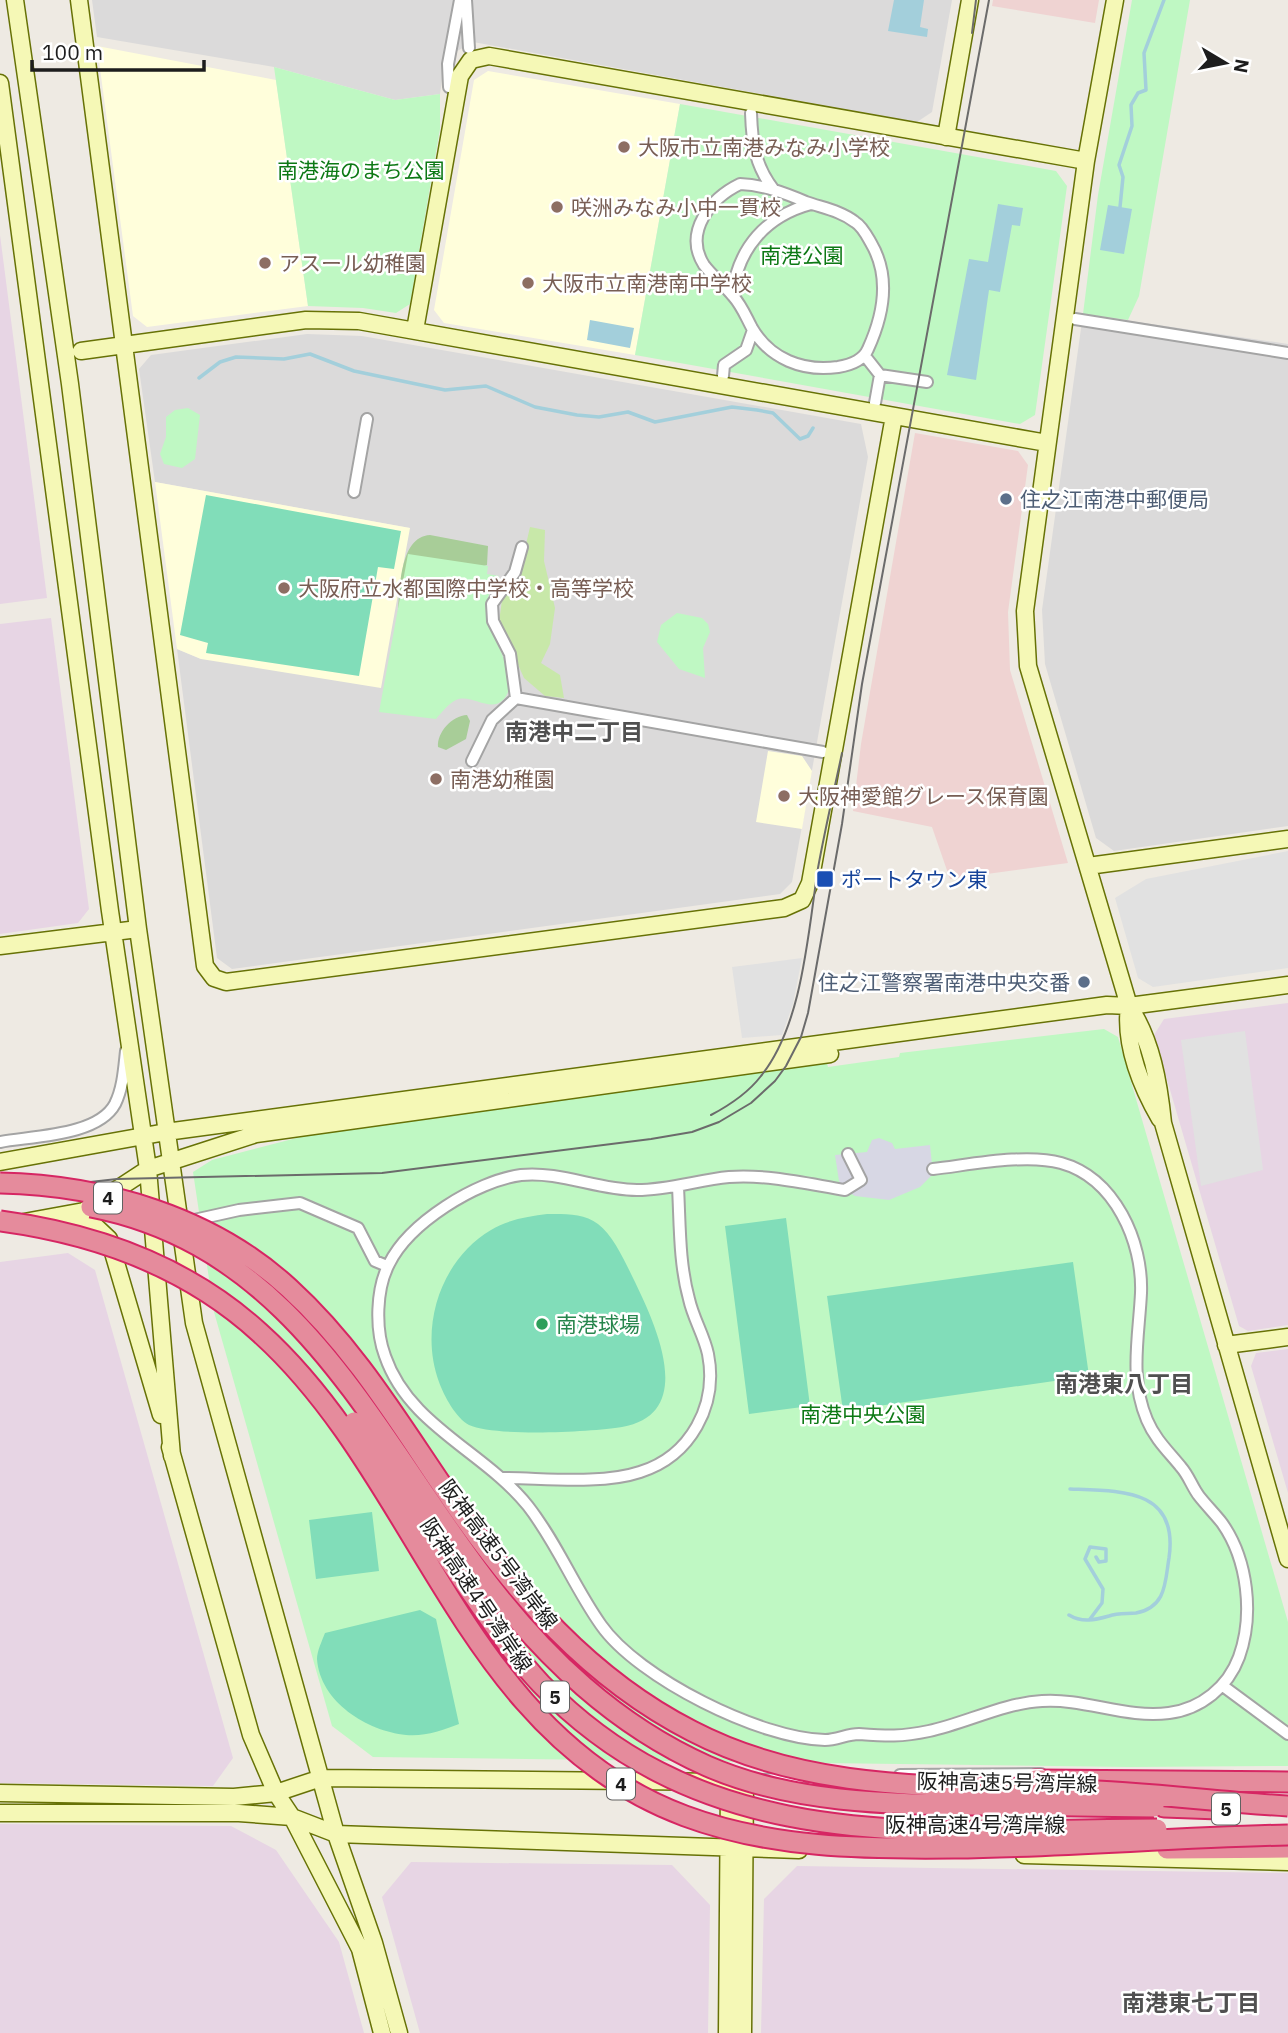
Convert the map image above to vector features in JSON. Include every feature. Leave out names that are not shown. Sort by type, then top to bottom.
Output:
[{"type":"highway","name":"阪神高速4号湾岸線","points":[[0,1184],[71,1191],[155,1210],[211,1233],[270,1272],[319,1317],[363,1368],[487,1550],[534,1608],[581,1653],[634,1695],[718,1744],[799,1769],[879,1784],[1114,1791],[1288,1806]]},
{"type":"highway","name":"阪神高速5号湾岸線","points":[[0,1195],[75,1204],[144,1222],[204,1250],[258,1288],[313,1339],[336,1365],[482,1576],[547,1653],[587,1691],[632,1724],[707,1766],[736,1777],[793,1791],[858,1801],[1288,1811]]},
{"type":"highway","name":"阪神高速5号湾岸線","points":[[0,1214],[76,1226],[147,1248],[195,1272],[260,1318],[300,1356],[340,1402],[500,1634],[540,1683],[586,1726],[663,1777],[757,1811],[854,1826],[940,1829],[1288,1829]]},
{"type":"highway","name":"阪神高速4号湾岸線","points":[[0,1225],[77,1235],[139,1256],[183,1278],[259,1332],[302,1376],[331,1413],[467,1627],[512,1688],[535,1715],[584,1759],[660,1806],[707,1824],[758,1838],[859,1847],[1074,1846],[1288,1835]]},
{"type":"highway","points":[[803,1777],[977,1781],[1288,1782]]},
{"type":"highway","points":[[1037,1855],[1185,1848],[1288,1848]]},
{"type":"street","points":[[15,0],[70,384],[138,929],[194,1323],[336,1834],[374,1943],[399,2033]]},
{"type":"street","points":[[79,0],[205,966],[214,978],[226,982],[784,908],[803,900],[810,883],[894,416]]},
{"type":"street","points":[[449,87],[448,64],[460,0]]},
{"type":"street","points":[[466,0],[469,48]]},
{"type":"street","points":[[946,137],[970,0]]},
{"type":"street","points":[[1115,0],[1086,161],[1025,611],[1028,666],[1129,1006],[1126,1028],[1144,1091],[1163,1123],[1288,1559]]},
{"type":"street","points":[[415,330],[460,76],[471,60],[489,56],[1086,161]]},
{"type":"street","points":[[0,83],[113,932],[148,1169],[172,1456]]},
{"type":"street","points":[[751,113],[755,157],[763,176],[774,190]]},
{"type":"street","points":[[723,376],[724,365],[746,350],[768,350],[802,366],[829,368],[849,365],[865,356],[881,308],[884,286],[880,260],[858,223],[842,214],[774,190],[740,184],[717,199],[699,223],[698,242],[702,262],[732,295],[768,350]]},
{"type":"street","points":[[732,295],[735,272],[755,239],[773,219],[788,210],[811,204]]},
{"type":"street","points":[[1075,319],[1288,353]]},
{"type":"street","points":[[81,351],[306,320],[359,321],[1047,443]]},
{"type":"street","points":[[746,350],[753,330]]},
{"type":"street","points":[[865,356],[880,375],[927,382]]},
{"type":"street","points":[[875,403],[880,375]]},
{"type":"street","points":[[354,492],[367,419]]},
{"type":"street","points":[[516,698],[510,654],[493,621],[492,604],[515,572],[522,547]]},
{"type":"street","points":[[516,698],[823,752]]},
{"type":"street","points":[[472,761],[492,720],[516,698]]},
{"type":"street","points":[[1088,866],[1288,839]]},
{"type":"street","points":[[0,946],[138,929]]},
{"type":"street","points":[[0,1162],[166,1132],[1094,1007],[1129,1006],[1288,985]]},
{"type":"street","points":[[0,1225],[69,1216],[84,1211],[148,1169],[256,1134],[1107,1016],[1129,1006]]},
{"type":"street","points":[[0,1142],[71,1131],[103,1117],[113,1107],[120,1091],[128,1040]]},
{"type":"street","points":[[848,1154],[861,1180],[845,1190],[777,1179],[732,1177],[678,1187],[633,1190],[566,1177],[517,1176],[460,1198],[433,1215],[406,1239],[387,1266],[379,1324],[383,1352],[397,1381],[415,1407],[446,1436],[470,1450],[502,1478],[528,1507],[575,1588],[605,1631],[654,1675],[696,1700],[746,1721],[830,1741],[853,1734],[884,1738],[930,1731],[1040,1701],[1098,1706],[1139,1714],[1173,1713],[1197,1704],[1223,1686],[1235,1668],[1244,1642],[1247,1603],[1241,1561],[1224,1526],[1194,1490],[1186,1472],[1163,1448],[1146,1417],[1136,1383],[1141,1283],[1139,1254],[1127,1221],[1104,1190],[1063,1163],[1034,1160],[933,1169]]},
{"type":"street","points":[[502,1478],[574,1478],[639,1473],[671,1456],[688,1441],[702,1420],[710,1381],[708,1353],[688,1298],[678,1187]]},
{"type":"street","points":[[194,1220],[239,1210],[300,1203],[358,1228],[375,1261],[387,1266]]},
{"type":"street","points":[[69,1216],[100,1228],[115,1252],[251,1735],[276,1793],[292,1817],[360,1949],[382,2033]]},
{"type":"street","points":[[1226,1345],[1288,1337]]},
{"type":"street","points":[[1223,1686],[1288,1734]]},
{"type":"street","points":[[0,1793],[234,1797],[276,1793],[321,1778],[737,1782],[803,1777],[1240,1774]]},
{"type":"street","points":[[1264,1775],[1288,1775]]},
{"type":"street","points":[[737,1782],[743,2033]]},
{"type":"street","points":[[0,1813],[239,1813],[292,1817],[336,1834],[737,1847],[907,1856],[1037,1855],[1288,1861]]},
{"type":"street","points":[[727,2033],[737,1847]]},
{"type":"shaded area","points":[[92,0],[952,0],[932,112],[917,122],[473,42],[445,58],[440,94],[395,100],[274,67],[97,37]]},
{"type":"shaded area","points":[[993,0],[1099,0],[1095,23],[992,6]]},
{"type":"shaded area","points":[[97,46],[276,80],[308,306],[147,327],[133,316]]},
{"type":"shaded area","name":"咲洲みなみ小中一貫校","points":[[488,71],[680,104],[635,355],[444,323],[434,310],[474,80]]},
{"type":"shaded area","points":[[0,235],[47,598],[0,604]]},
{"type":"shaded area","points":[[1083,314],[1288,344],[1288,826],[1114,851],[1096,838],[1045,664],[1042,610]]},
{"type":"shaded area","points":[[307,334],[362,336],[861,424],[868,457],[792,882],[780,894],[232,969],[217,958],[177,649],[201,659],[410,528],[155,482],[139,369],[151,355]]},
{"type":"shaded area","points":[[915,433],[1018,451],[1028,465],[1008,612],[1010,670],[1068,863],[950,879],[932,827],[853,811],[861,744]]},
{"type":"shaded area","name":"大阪府立水都国際中学校・高等学校","points":[[155,482],[410,528],[381,688],[201,659],[177,649]]},
{"type":"shaded area","points":[[51,618],[89,909],[78,923],[0,934],[0,624]]},
{"type":"shaded area","name":"大阪神愛館グレース保育園","points":[[768,751],[802,756],[812,771],[802,829],[756,822]]},
{"type":"shaded area","points":[[1288,851],[1288,968],[1153,987],[1138,978],[1115,898],[1146,879]]},
{"type":"shaded area","points":[[802,958],[793,1004],[782,1035],[742,1038],[732,967]]},
{"type":"shaded area","points":[[1288,1003],[1288,1325],[1248,1331],[1239,1326],[1154,1035],[1164,1019]]},
{"type":"shaded area","points":[[1245,1031],[1263,1170],[1201,1186],[1181,1040]]},
{"type":"shaded area","points":[[879,1138],[892,1143],[895,1149],[930,1145],[933,1174],[920,1187],[889,1200],[855,1196],[845,1190],[839,1181],[835,1155],[867,1152],[872,1140]]},
{"type":"shaded area","points":[[68,1253],[95,1270],[233,1758],[213,1786],[0,1783],[0,1262]]},
{"type":"shaded area","points":[[1288,1349],[1288,1493],[1251,1366],[1256,1353]]},
{"type":"shaded area","points":[[0,1824],[231,1826],[276,1850],[339,1942],[364,2033],[0,2033]]},
{"type":"shaded area","points":[[411,1862],[672,1865],[710,1905],[708,2033],[420,2033],[382,1897]]},
{"type":"shaded area","points":[[797,1866],[1288,1873],[1288,2033],[761,2033],[764,1899]]},
{"type":"green space","points":[[1132,0],[1190,0],[1139,296],[1128,320],[1083,314],[1098,195]]},
{"type":"green space","name":"南港海のまち公園","points":[[274,67],[395,100],[440,94],[440,129],[410,304],[396,313],[363,308],[308,306]]},
{"type":"green space","name":"南港公園","points":[[680,104],[1056,171],[1067,186],[1035,415],[1020,424],[635,355]]},
{"type":"green space","points":[[188,408],[200,415],[195,459],[182,468],[164,464],[160,454],[166,437],[166,417],[175,410]]},
{"type":"green space","name":"大阪府立水都国際中学校・高等学校","points":[[206,495],[401,531],[394,569],[378,567],[359,676],[206,653],[208,643],[180,635]]},
{"type":"green space","points":[[530,527],[545,530],[544,561],[555,608],[550,644],[541,663],[560,675],[564,698],[545,696],[524,678],[499,622],[502,600],[518,579]]},
{"type":"green space","points":[[430,535],[488,546],[487,565],[474,569],[398,613],[401,579],[407,554],[420,538]]},
{"type":"green space","points":[[408,554],[488,566],[487,574],[499,576],[499,582],[491,584],[488,612],[489,622],[508,672],[508,692],[503,700],[486,704],[468,699],[456,700],[436,719],[379,712]]},
{"type":"green space","points":[[677,613],[702,618],[708,624],[710,632],[703,648],[705,678],[679,669],[657,642],[661,625]]},
{"type":"green space","points":[[467,715],[470,721],[466,739],[446,750],[438,747],[438,741],[446,726],[456,718]]},
{"type":"green space","name":"南港中央公園","points":[[1104,1029],[1118,1037],[1288,1622],[1288,1766],[1130,1767],[373,1757],[332,1726],[214,1312],[193,1172],[212,1160],[312,1134],[827,1063],[828,1067],[899,1057],[900,1053]]},
{"type":"green space","name":"南港球場","points":[[547,1214],[580,1216],[598,1224],[614,1243],[635,1282],[660,1343],[664,1365],[665,1386],[659,1405],[645,1419],[622,1427],[589,1430],[544,1432],[482,1429],[464,1422],[444,1394],[433,1361],[432,1340],[438,1297],[447,1277],[473,1243],[491,1230],[518,1219]]},
{"type":"green space","points":[[786,1218],[810,1406],[749,1414],[725,1226]]},
{"type":"green space","points":[[1073,1262],[1089,1376],[843,1411],[827,1296]]},
{"type":"green space","points":[[372,1512],[379,1571],[316,1579],[309,1520]]},
{"type":"green space","points":[[420,1610],[436,1619],[459,1724],[426,1734],[406,1735],[376,1727],[348,1712],[327,1688],[320,1674],[317,1656],[325,1633]]},
{"type":"water","points":[[894,0],[924,0],[920,27],[928,29],[927,37],[888,31]]},
{"type":"water","points":[[998,204],[1023,208],[1020,226],[1012,225],[1000,292],[989,290],[976,380],[947,375],[969,259],[988,262]]},
{"type":"water","points":[[1108,205],[1132,209],[1124,254],[1100,250]]},
{"type":"water","points":[[590,320],[634,328],[630,348],[587,340]]},
{"type":"waterway","points":[[1120,207],[1123,177],[1119,165],[1132,126],[1131,105],[1138,93],[1146,90],[1144,53],[1164,0]]},
{"type":"waterway","points":[[199,378],[220,362],[236,357],[284,359],[310,354],[354,371],[445,390],[486,386],[535,407],[577,415],[599,417],[628,412],[655,422],[732,407],[773,413],[800,439],[808,436],[813,428]]},
{"type":"waterway","points":[[1069,1615],[1094,1620],[1116,1614],[1136,1613],[1154,1605],[1165,1584],[1170,1535],[1165,1518],[1156,1506],[1143,1498],[1109,1491],[1070,1489]]},
{"type":"waterway","points":[[1090,1619],[1102,1603],[1103,1589],[1085,1559],[1090,1547],[1106,1549],[1106,1561],[1099,1562],[1096,1557]]},
{"type":"tram line","points":[[972,33],[976,0]]},
{"type":"tram line","points":[[0,1192],[117,1179],[382,1173],[651,1139],[692,1132],[719,1122],[751,1103],[775,1081],[801,1037],[808,1013],[842,824],[862,684],[989,0]]},
{"type":"tram line","points":[[711,1115],[738,1098],[756,1082],[775,1055],[786,1031],[802,976],[818,868],[842,753]]},
{"type":"place","name":"大阪市立南港みなみ小学校","points":[[624,147]]},
{"type":"place","name":"咲洲みなみ小中一貫校","points":[[557,207]]},
{"type":"place","name":"アスール幼稚園","points":[[265,263]]},
{"type":"place","name":"大阪市立南港南中学校","points":[[528,283]]},
{"type":"place","name":"住之江南港中郵便局","points":[[1006,499]]},
{"type":"place","name":"大阪府立水都国際中学校・高等学校","points":[[284,588]]},
{"type":"place","name":"南港幼稚園","points":[[436,779]]},
{"type":"place","name":"大阪神愛館グレース保育園","points":[[784,796]]},
{"type":"place","name":"ポートタウン東","points":[[825,879]]},
{"type":"place","name":"住之江警察署南港中央交番","points":[[1084,982]]},
{"type":"place","name":"南港球場","points":[[542,1324]]},
{"type":"district","name":"南港中二丁目","points":[[574,731]]},
{"type":"district","name":"南港東八丁目","points":[[1124,1383]]},
{"type":"district","name":"南港東七丁目","points":[[1191,2002]]}]
